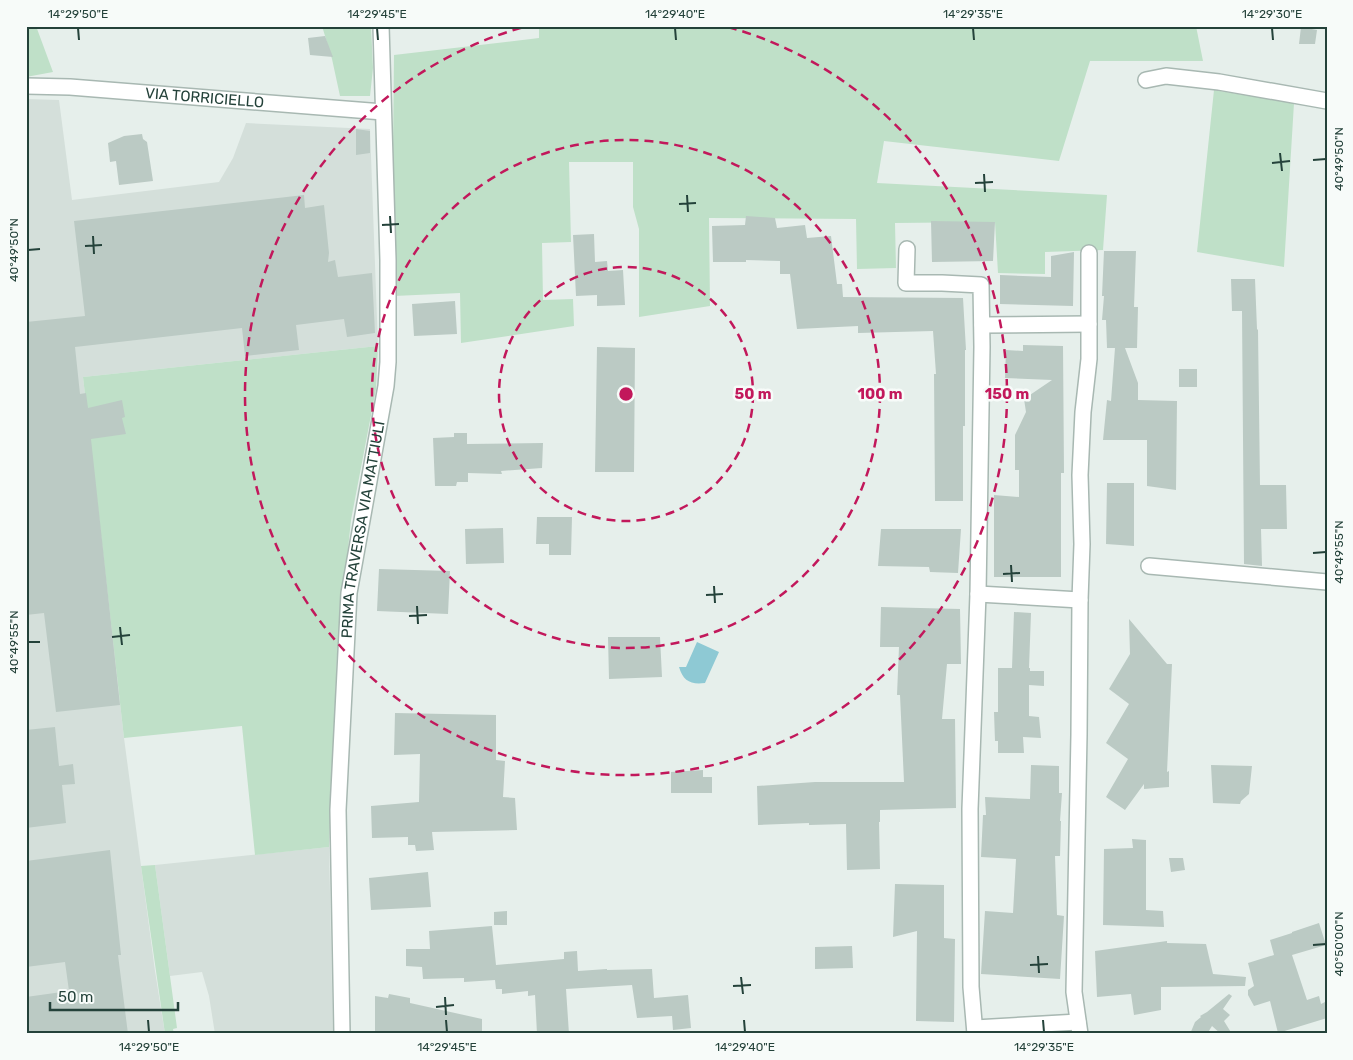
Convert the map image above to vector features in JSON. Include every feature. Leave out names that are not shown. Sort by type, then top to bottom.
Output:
[{"type":"street","name":"PRIMA TRAVERSA VIA MATTIULI","points":[[342,1034],[338,810],[349,593],[386,386],[388,362],[388,260],[381,26]]},
{"type":"street","points":[[1146,80],[1166,76],[1219,82],[1327,101]]},
{"type":"street","name":"VIA TORRICIELLO","points":[[26,86],[70,87],[383,112]]},
{"type":"street","points":[[906,250],[906,284],[981,285],[978,594],[970,810],[971,987],[975,1031],[1079,1028],[1074,992],[1082,544],[1080,475],[1083,412],[1089,359],[1089,252]]},
{"type":"street","points":[[982,325],[1089,324]]},
{"type":"street","points":[[1148,566],[1327,582]]},
{"type":"street","points":[[978,594],[1080,600]]},
{"type":"shaded area","points":[[26,99],[59,100],[72,200],[219,182],[233,158],[246,123],[370,129],[378,346],[83,377],[124,738],[165,1034],[26,1034]]},
{"type":"shaded area","points":[[329,847],[333,1034],[215,1034],[209,996],[202,972],[170,976],[155,865]]},
{"type":"green space","points":[[26,26],[36,26],[53,72],[26,77]]},
{"type":"green space","points":[[322,26],[371,26],[373,68],[370,96],[340,96]]},
{"type":"green space","points":[[539,26],[1196,26],[1203,61],[1090,61],[1059,161],[884,141],[877,183],[1107,195],[1103,250],[1045,252],[1045,274],[998,273],[995,222],[895,223],[896,268],[857,269],[856,219],[709,218],[710,306],[639,317],[639,229],[633,207],[633,162],[569,162],[571,242],[542,243],[543,300],[573,299],[574,326],[461,343],[460,293],[394,296],[394,55],[539,38]]},
{"type":"green space","points":[[1214,90],[1294,103],[1284,267],[1197,252]]},
{"type":"green space","points":[[378,346],[376,389],[351,520],[337,655],[329,847],[255,855],[242,726],[124,738],[83,377]]},
{"type":"green space","points":[[155,865],[177,1028],[173,1029],[174,1034],[165,1034],[141,866]]},
{"type":"water","points":[[697,642],[719,652],[705,683],[692,683],[688,681],[683,676],[679,667],[686,667]]},
{"type":"building","points":[[1301,27],[1317,30],[1315,44],[1299,44]]},
{"type":"building","points":[[325,36],[333,57],[310,55],[308,38]]},
{"type":"building","points":[[356,129],[370,131],[370,153],[356,155]]},
{"type":"building","points":[[142,134],[143,139],[147,142],[153,181],[119,185],[116,161],[110,162],[108,143],[124,136]]},
{"type":"building","points":[[304,195],[305,208],[324,205],[329,253],[328,262],[335,260],[338,277],[372,273],[375,333],[347,337],[344,319],[296,325],[299,350],[245,356],[242,328],[75,347],[80,394],[86,393],[88,408],[122,400],[125,417],[122,418],[126,434],[91,439],[120,705],[56,712],[44,613],[26,615],[26,322],[85,316],[74,221]]},
{"type":"building","points":[[746,216],[775,218],[777,228],[805,225],[807,238],[831,236],[837,284],[842,284],[843,297],[963,298],[966,350],[963,501],[935,501],[934,374],[936,374],[933,331],[858,333],[858,326],[797,329],[790,274],[780,274],[780,261],[746,260],[746,262],[713,262],[712,226],[745,225]]},
{"type":"building","points":[[931,221],[995,222],[993,261],[932,262]]},
{"type":"building","points":[[594,234],[595,262],[607,261],[608,271],[623,270],[625,305],[597,306],[597,295],[576,296],[573,235]]},
{"type":"building","points":[[1104,251],[1136,251],[1134,307],[1138,307],[1137,348],[1125,348],[1138,383],[1138,400],[1177,401],[1176,490],[1147,486],[1147,440],[1103,440],[1107,400],[1111,401],[1115,348],[1107,348],[1106,320],[1102,320]]},
{"type":"building","points":[[1074,252],[1073,306],[1000,304],[1000,275],[1051,277],[1051,256]]},
{"type":"building","points":[[1231,279],[1255,279],[1258,330],[1260,485],[1286,485],[1287,529],[1261,529],[1262,566],[1244,564],[1242,311],[1232,311]]},
{"type":"building","points":[[455,301],[457,334],[414,336],[412,304]]},
{"type":"building","points":[[1023,345],[1063,346],[1064,473],[1061,473],[1061,577],[994,577],[994,495],[1019,497],[1019,470],[1015,470],[1015,435],[1026,412],[1024,399],[1052,380],[1005,378],[1006,350],[1023,351]]},
{"type":"building","points":[[597,347],[635,348],[634,472],[595,472]]},
{"type":"building","points":[[1179,369],[1197,369],[1197,387],[1179,387]]},
{"type":"building","points":[[454,433],[467,433],[467,444],[543,443],[542,468],[501,471],[502,474],[468,473],[468,482],[457,482],[456,486],[435,486],[433,438],[454,437]]},
{"type":"building","points":[[1107,483],[1134,483],[1134,546],[1106,544]]},
{"type":"building","points":[[537,517],[572,517],[571,555],[549,555],[549,544],[536,544]]},
{"type":"building","points":[[503,528],[504,563],[466,564],[465,529]]},
{"type":"building","points":[[881,529],[961,529],[958,573],[930,572],[929,567],[878,566]]},
{"type":"building","points":[[379,569],[450,571],[448,614],[377,611]]},
{"type":"building","points":[[881,607],[960,609],[961,664],[947,664],[942,719],[955,719],[956,808],[880,810],[880,869],[847,870],[846,824],[758,825],[757,786],[815,782],[904,782],[900,695],[897,695],[899,647],[880,647]]},
{"type":"building","points":[[1014,612],[1031,613],[1029,668],[1030,671],[1044,671],[1044,686],[1029,685],[1029,716],[1039,717],[1041,738],[1023,737],[1024,753],[998,753],[998,741],[995,741],[994,712],[998,712],[998,668],[1012,668]]},
{"type":"building","points":[[1129,619],[1167,664],[1172,664],[1167,772],[1169,771],[1169,787],[1144,789],[1144,784],[1125,810],[1106,797],[1128,759],[1106,743],[1129,704],[1109,689],[1130,654]]},
{"type":"building","points":[[608,637],[660,637],[662,677],[609,679]]},
{"type":"building","points":[[395,713],[496,715],[496,760],[505,761],[503,797],[515,798],[517,830],[432,832],[434,850],[416,851],[415,845],[408,845],[408,837],[372,838],[371,806],[419,802],[420,754],[394,755]]},
{"type":"building","points":[[55,727],[59,766],[73,764],[75,784],[62,785],[66,823],[26,828],[26,730]]},
{"type":"building","points":[[1031,765],[1059,766],[1059,793],[1062,793],[1060,856],[1055,856],[1057,915],[1064,916],[1060,979],[981,974],[985,911],[1013,913],[1016,859],[981,857],[983,815],[986,815],[985,797],[1030,799]]},
{"type":"building","points":[[1211,765],[1252,766],[1249,794],[1240,804],[1213,803]]},
{"type":"building","points":[[703,770],[703,777],[712,777],[712,793],[671,793],[671,772]]},
{"type":"building","points":[[1132,839],[1146,840],[1146,910],[1163,911],[1164,927],[1103,925],[1104,849],[1133,848]]},
{"type":"building","points":[[110,850],[121,955],[118,955],[128,1034],[26,1034],[26,997],[69,991],[65,962],[26,967],[26,861]]},
{"type":"building","points":[[1169,858],[1183,858],[1185,870],[1171,872]]},
{"type":"building","points":[[428,872],[431,907],[371,910],[369,878]]},
{"type":"building","points":[[895,884],[944,885],[944,938],[955,939],[954,1022],[916,1021],[917,931],[893,937]]},
{"type":"building","points":[[507,911],[507,925],[494,925],[494,912]]},
{"type":"building","points":[[1319,923],[1326,945],[1292,955],[1307,1000],[1319,996],[1321,1004],[1327,1001],[1327,1018],[1278,1033],[1270,1001],[1254,1006],[1248,995],[1248,990],[1254,986],[1248,963],[1274,955],[1270,940]]},
{"type":"building","points":[[492,926],[496,965],[564,959],[564,952],[577,951],[578,971],[652,969],[654,998],[688,995],[691,1028],[673,1030],[672,1016],[637,1018],[632,985],[566,989],[569,1034],[537,1034],[535,995],[528,996],[528,991],[502,994],[502,989],[496,989],[495,980],[464,982],[464,978],[423,979],[422,967],[406,966],[406,949],[430,949],[429,931]]},
{"type":"building","points":[[1167,941],[1167,943],[1206,944],[1213,974],[1246,977],[1245,986],[1161,987],[1161,1010],[1134,1015],[1131,994],[1097,997],[1095,951]]},
{"type":"building","points":[[852,946],[853,968],[815,969],[815,947]]},
{"type":"building","points":[[389,994],[410,998],[410,1003],[482,1019],[482,1034],[375,1034],[375,996],[388,998]]},
{"type":"building","points":[[1229,994],[1232,996],[1223,1009],[1230,1015],[1224,1021],[1232,1034],[1221,1034],[1212,1026],[1207,1034],[1190,1034],[1200,1016]]}]
